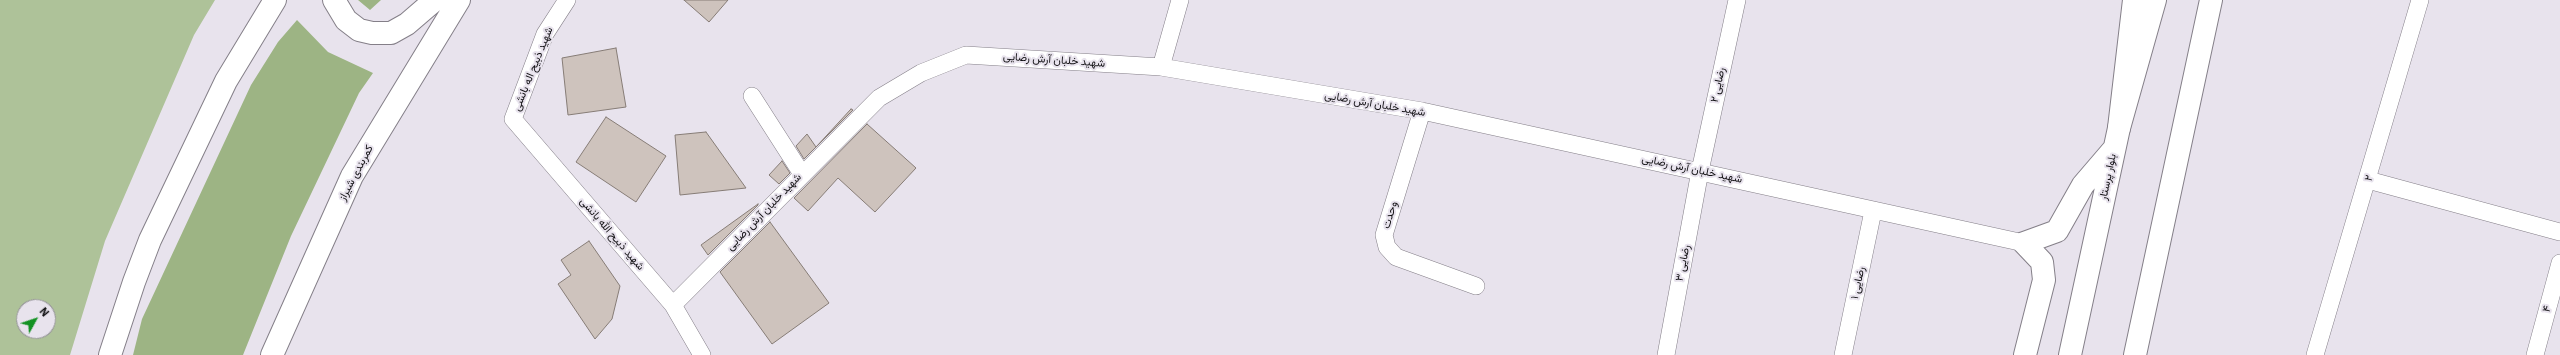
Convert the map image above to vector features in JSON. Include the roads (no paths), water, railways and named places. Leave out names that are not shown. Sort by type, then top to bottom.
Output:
[{"type":"main road","points":[[110,355],[134,282],[150,240],[226,81],[274,0]]},
{"type":"main road","points":[[334,0],[346,20],[359,30],[372,33],[390,33],[407,24],[435,0]]},
{"type":"main road","name":"کمربندی شیراز","points":[[272,355],[352,176],[459,0]]},
{"type":"main road","points":[[2025,355],[2044,280],[2042,262],[2024,243],[2057,231],[2083,185],[2117,138],[2134,0]]},
{"type":"main road","name":"بلوار پرستار","points":[[2070,355],[2117,138],[2155,0]]},
{"type":"main road","points":[[2135,355],[2211,0]]},
{"type":"street","name":"شهید ذبیح اله بانشی","points":[[513,119],[545,34],[567,0]]},
{"type":"street","points":[[1161,67],[1180,0]]},
{"type":"street","name":"رضایی ۲","points":[[1700,171],[1736,0]]},
{"type":"street","name":"۲","points":[[2315,355],[2420,0]]},
{"type":"street","name":"شهید خلبان آرش رضایی","points":[[674,305],[802,174],[879,98],[921,73],[966,54],[1161,67],[1422,111],[2024,243]]},
{"type":"street","points":[[752,96],[802,174]]},
{"type":"street","name":"وحدت","points":[[1422,111],[1384,235],[1387,247],[1396,257],[1476,286]]},
{"type":"street","name":"شهید ذبیح الله بانشی","points":[[513,119],[674,305],[702,355]]},
{"type":"street","name":"رضایی ۳","points":[[1666,355],[1700,171]]},
{"type":"street","points":[[2368,180],[2560,232]]},
{"type":"street","name":"رضایی ۱","points":[[1843,355],[1873,210]]},
{"type":"street","name":"۴","points":[[2535,355],[2560,263]]}]
